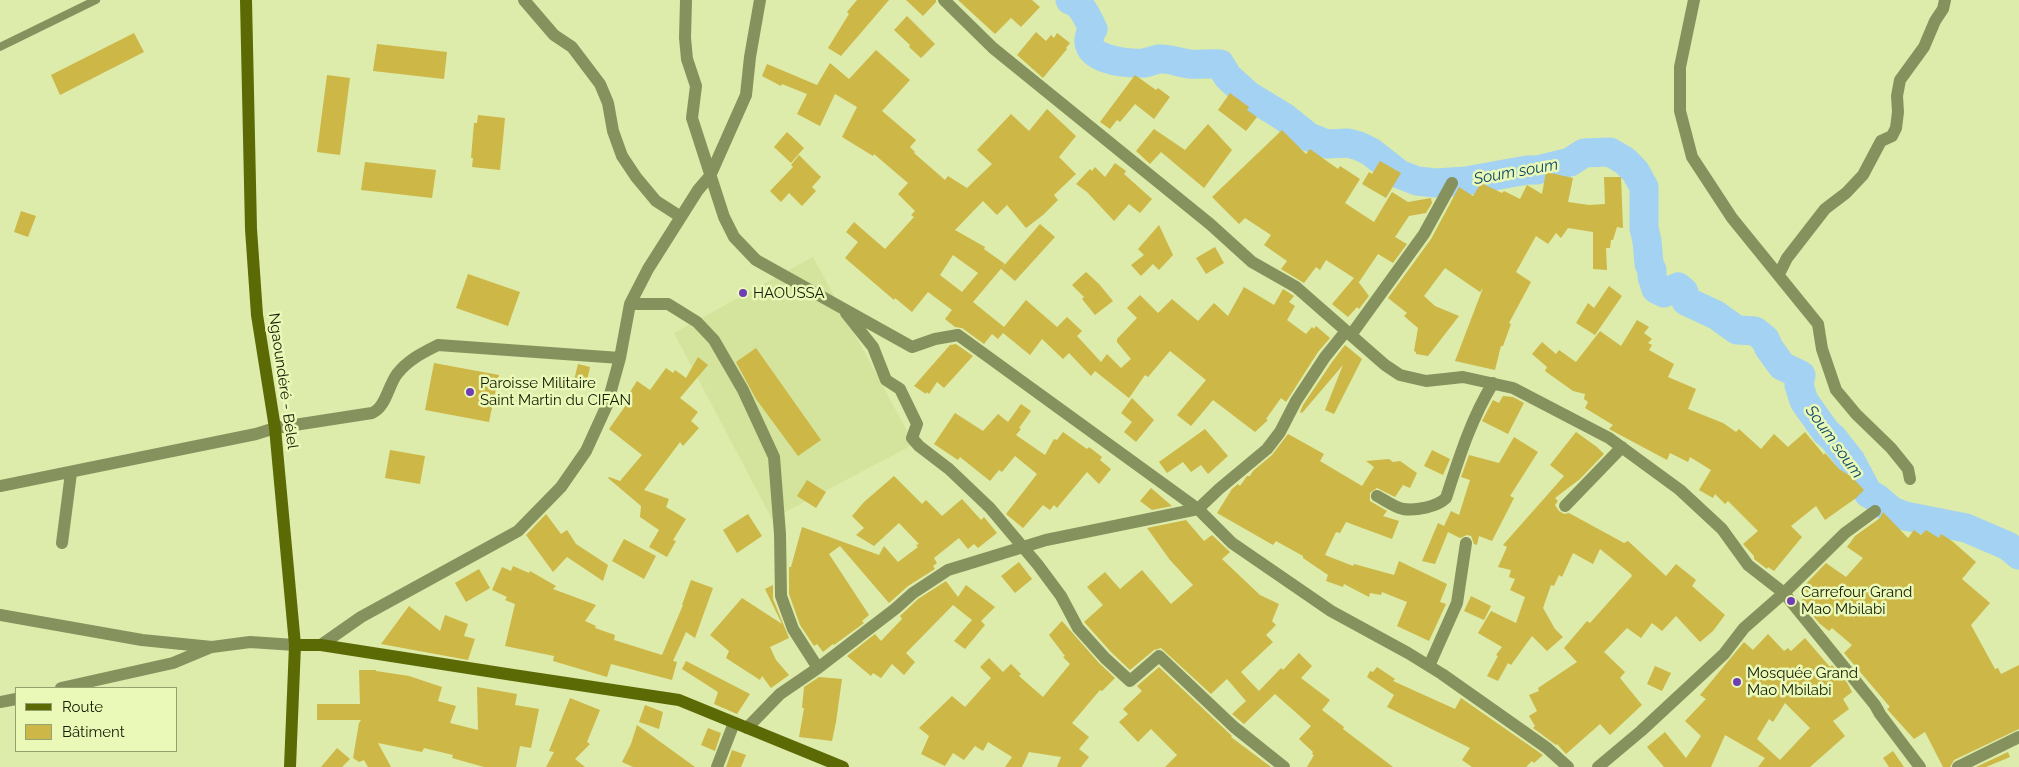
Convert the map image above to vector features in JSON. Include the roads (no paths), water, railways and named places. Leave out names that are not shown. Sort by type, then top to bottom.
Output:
[{"type":"main road","name":"Ngaoundéré - Bélel","points":[[246,0],[252,228],[257,315],[275,428],[295,645],[290,767]]},
{"type":"main road","points":[[295,645],[321,644],[679,700],[843,767]]},
{"type":"street","points":[[524,0],[554,35],[572,47],[600,84],[608,103],[613,131],[622,156],[636,177],[656,201],[681,217]]},
{"type":"street","points":[[686,0],[685,38],[687,59],[696,86],[692,118],[724,217],[734,237],[756,260],[912,347],[935,339],[958,335],[1198,509],[1232,543],[1331,611],[1429,666],[1546,748],[1568,767]]},
{"type":"street","points":[[321,644],[361,617],[518,531],[561,487],[586,451],[607,405],[620,358],[630,304],[648,269],[698,190],[710,176],[746,95],[750,57],[760,0]]},
{"type":"street","points":[[944,0],[993,48],[1210,224],[1252,262],[1296,288],[1385,365],[1400,374],[1426,381],[1463,377],[1513,388],[1609,438],[1680,490],[1722,529],[1748,565],[1784,594],[1875,704],[1880,714],[1920,767]]},
{"type":"street","points":[[1694,0],[1680,67],[1680,112],[1692,157],[1732,218],[1818,324],[1822,349],[1836,390],[1856,414],[1891,448],[1908,469],[1910,480]]},
{"type":"street","points":[[1779,274],[1787,258],[1826,209],[1846,193],[1863,175],[1881,141],[1892,136],[1896,128],[1897,96],[1900,80],[1924,47],[1935,21],[1943,9],[1945,0]]},
{"type":"street","points":[[746,728],[780,694],[818,668],[913,593],[948,570],[1046,540],[1198,509],[1267,449],[1280,432],[1296,401],[1325,357],[1349,333],[1424,234],[1452,183]]},
{"type":"street","points":[[630,304],[668,304],[697,322],[714,340],[743,390],[774,457],[780,534],[781,596],[793,629],[818,668]]},
{"type":"street","points":[[841,307],[873,347],[886,380],[900,389],[917,424],[912,438],[919,446],[949,469],[990,508],[1038,565],[1061,596],[1078,628],[1105,658],[1130,681],[1159,656],[1234,727],[1284,767]]},
{"type":"street","points":[[0,486],[256,434],[275,428],[375,412],[396,376],[415,356],[438,345],[620,358]]},
{"type":"street","points":[[1377,496],[1402,509],[1414,509],[1441,503],[1446,498],[1472,422],[1493,383]]},
{"type":"street","points":[[1565,506],[1622,448]]},
{"type":"street","points":[[62,543],[71,473]]},
{"type":"street","points":[[1598,767],[1669,706],[1724,654],[1744,628],[1784,594],[1844,533],[1875,511]]},
{"type":"street","points":[[1429,666],[1457,603],[1466,543]]},
{"type":"street","points":[[0,615],[142,640],[212,647],[250,642],[295,645]]},
{"type":"street","points":[[65,687],[173,663],[212,647]]},
{"type":"street","points":[[0,702],[15,699]]},
{"type":"street","points":[[717,767],[734,723]]},
{"type":"street","points":[[1958,767],[2019,737]]},
{"type":"lane","points":[[0,47],[96,0]]},
{"type":"waterway","name":"Soum soum","points":[[1070,0],[1078,5],[1087,16],[1093,29],[1089,39],[1090,47],[1104,58],[1136,63],[1163,59],[1189,64],[1220,64],[1228,77],[1248,95],[1284,117],[1309,137],[1327,144],[1348,143],[1359,146],[1371,152],[1399,174],[1417,181],[1436,183],[1466,181],[1527,170],[1537,170],[1570,162],[1584,153],[1610,152],[1625,161],[1635,171],[1644,187],[1644,228],[1649,264],[1656,289],[1664,293],[1678,287],[1684,292],[1686,301],[1716,315],[1737,330],[1755,331],[1765,339],[1782,366],[1801,375],[1799,385],[1804,401],[1826,432],[1851,461],[1868,493],[1892,511],[1905,516],[1966,528],[2008,546],[2019,555]]},
{"type":"place","name":"HAOUSSA","points":[[743,293]]},
{"type":"place","name":"Paroisse Militaire Saint Martin du CIFAN","points":[[470,392]]},
{"type":"place","name":"Carrefour Grand Mao Mbilabi","points":[[1791,601]]},
{"type":"place","name":"Mosquée Grand Mao Mbilabi","points":[[1737,682]]}]
